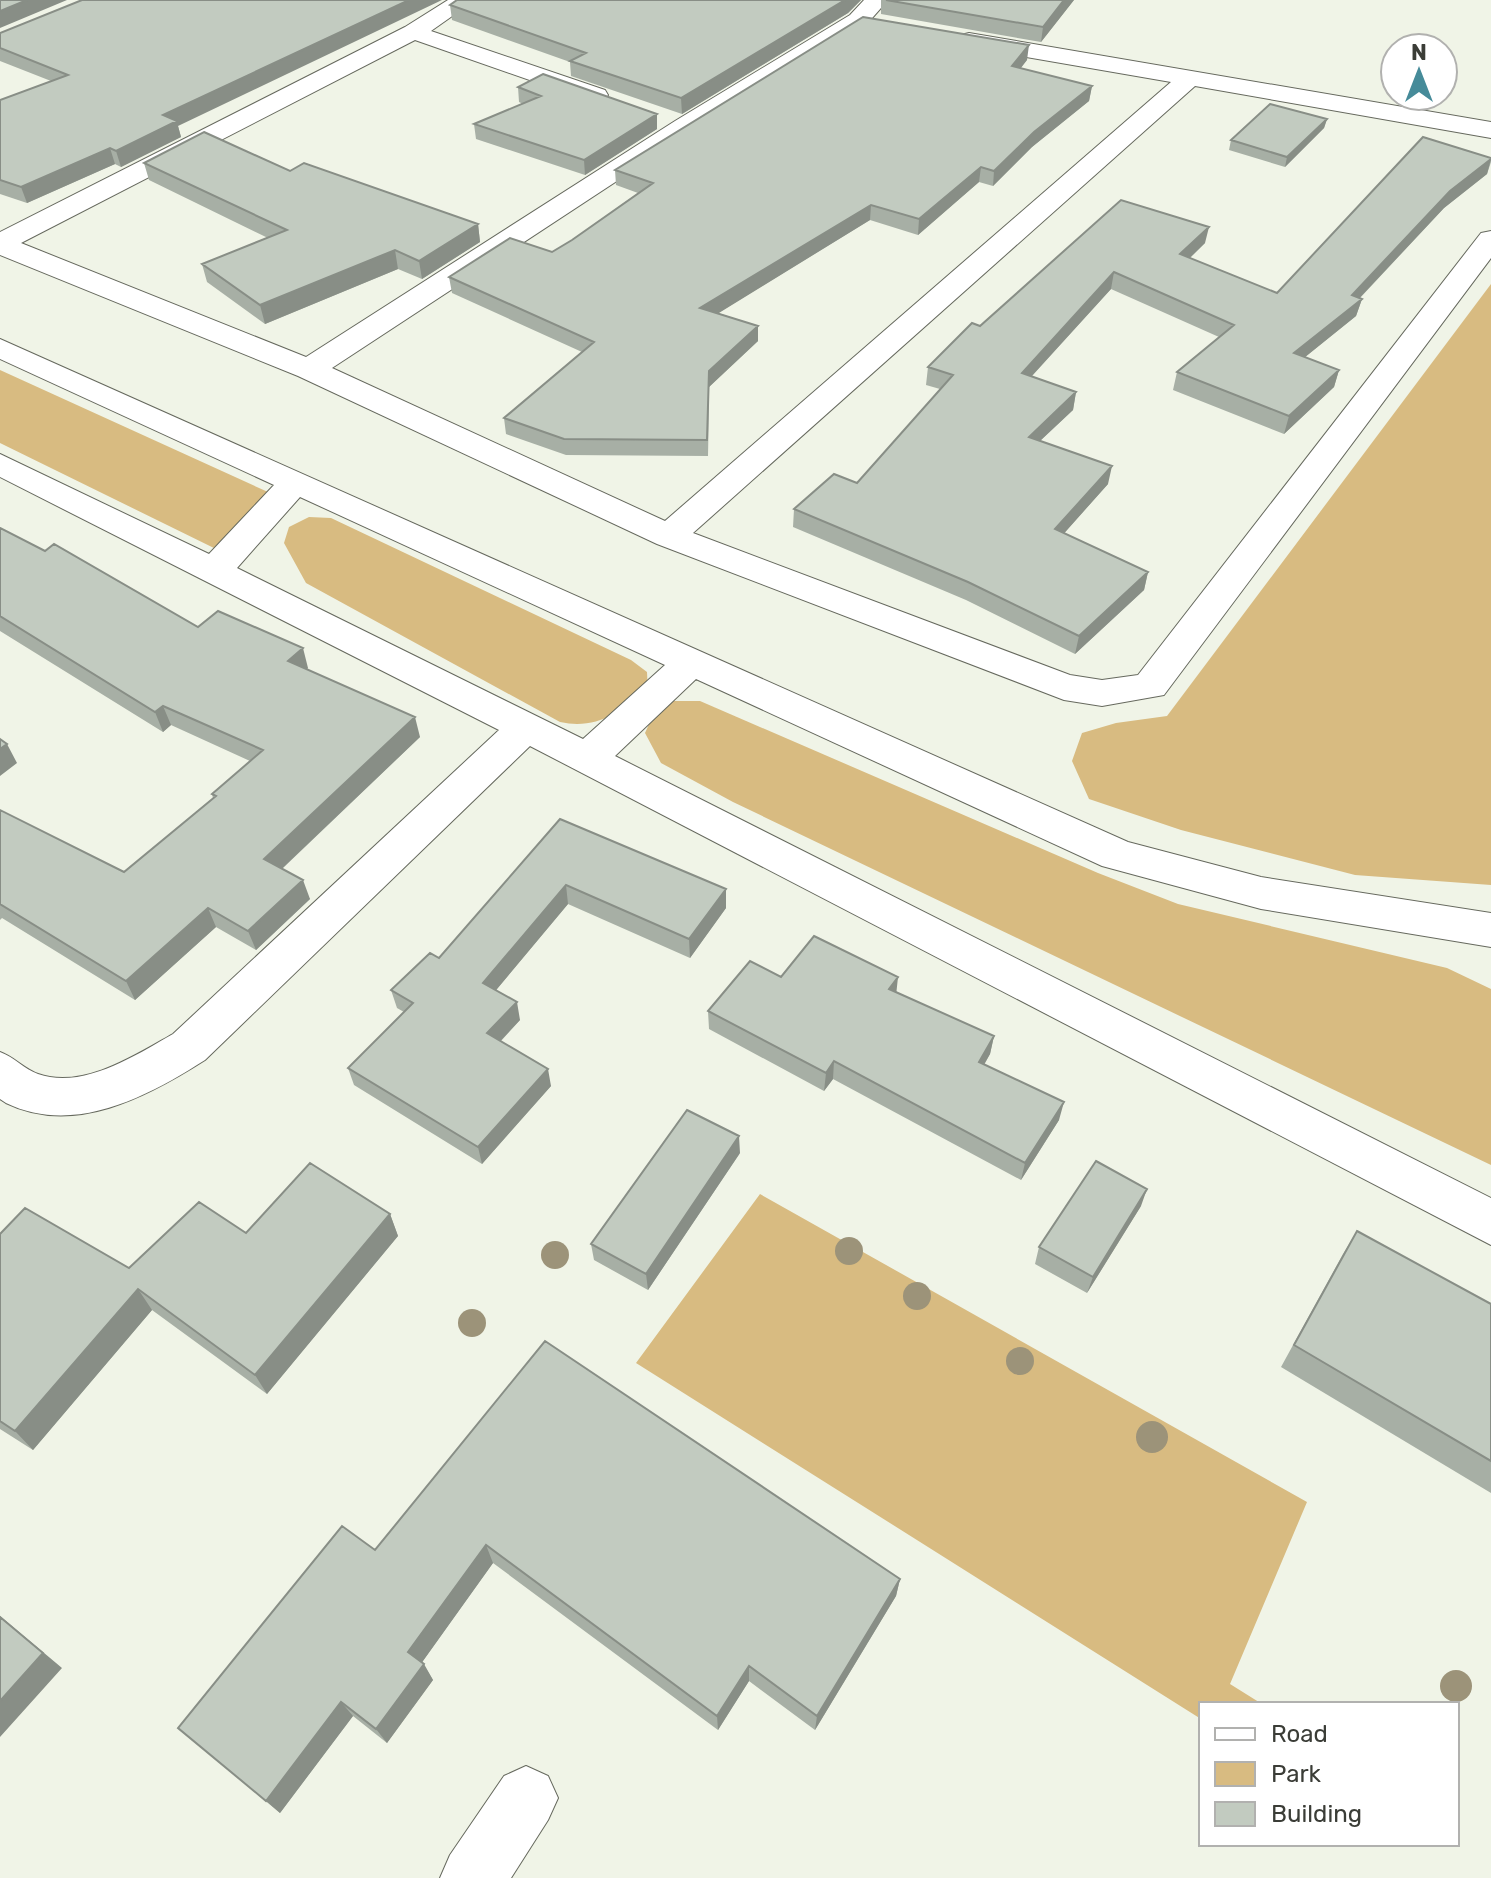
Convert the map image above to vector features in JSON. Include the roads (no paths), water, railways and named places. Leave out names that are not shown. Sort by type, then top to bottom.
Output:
[{"type":"street","points":[[0,244],[413,32],[464,0]]},
{"type":"street","points":[[309,369],[684,126],[858,20],[877,0]]},
{"type":"street","points":[[858,20],[890,26]]},
{"type":"street","points":[[413,32],[623,105]]},
{"type":"street","points":[[953,37],[1491,130]]},
{"type":"street","points":[[669,536],[1189,79]]},
{"type":"street","points":[[653,115],[684,126]]},
{"type":"street","points":[[0,244],[309,369],[669,536],[1064,687],[1102,693],[1150,686],[1491,239]]},
{"type":"street","points":[[0,348],[1117,855],[1261,893],[1491,930]]},
{"type":"street","points":[[0,464],[526,727],[1491,1223]]},
{"type":"street","points":[[214,571],[296,482]]},
{"type":"street","points":[[587,759],[692,662]]},
{"type":"street","points":[[0,1072],[28,1093],[84,1096],[145,1074],[189,1047],[526,727]]},
{"type":"street","points":[[473,1878],[526,1798]]}]
